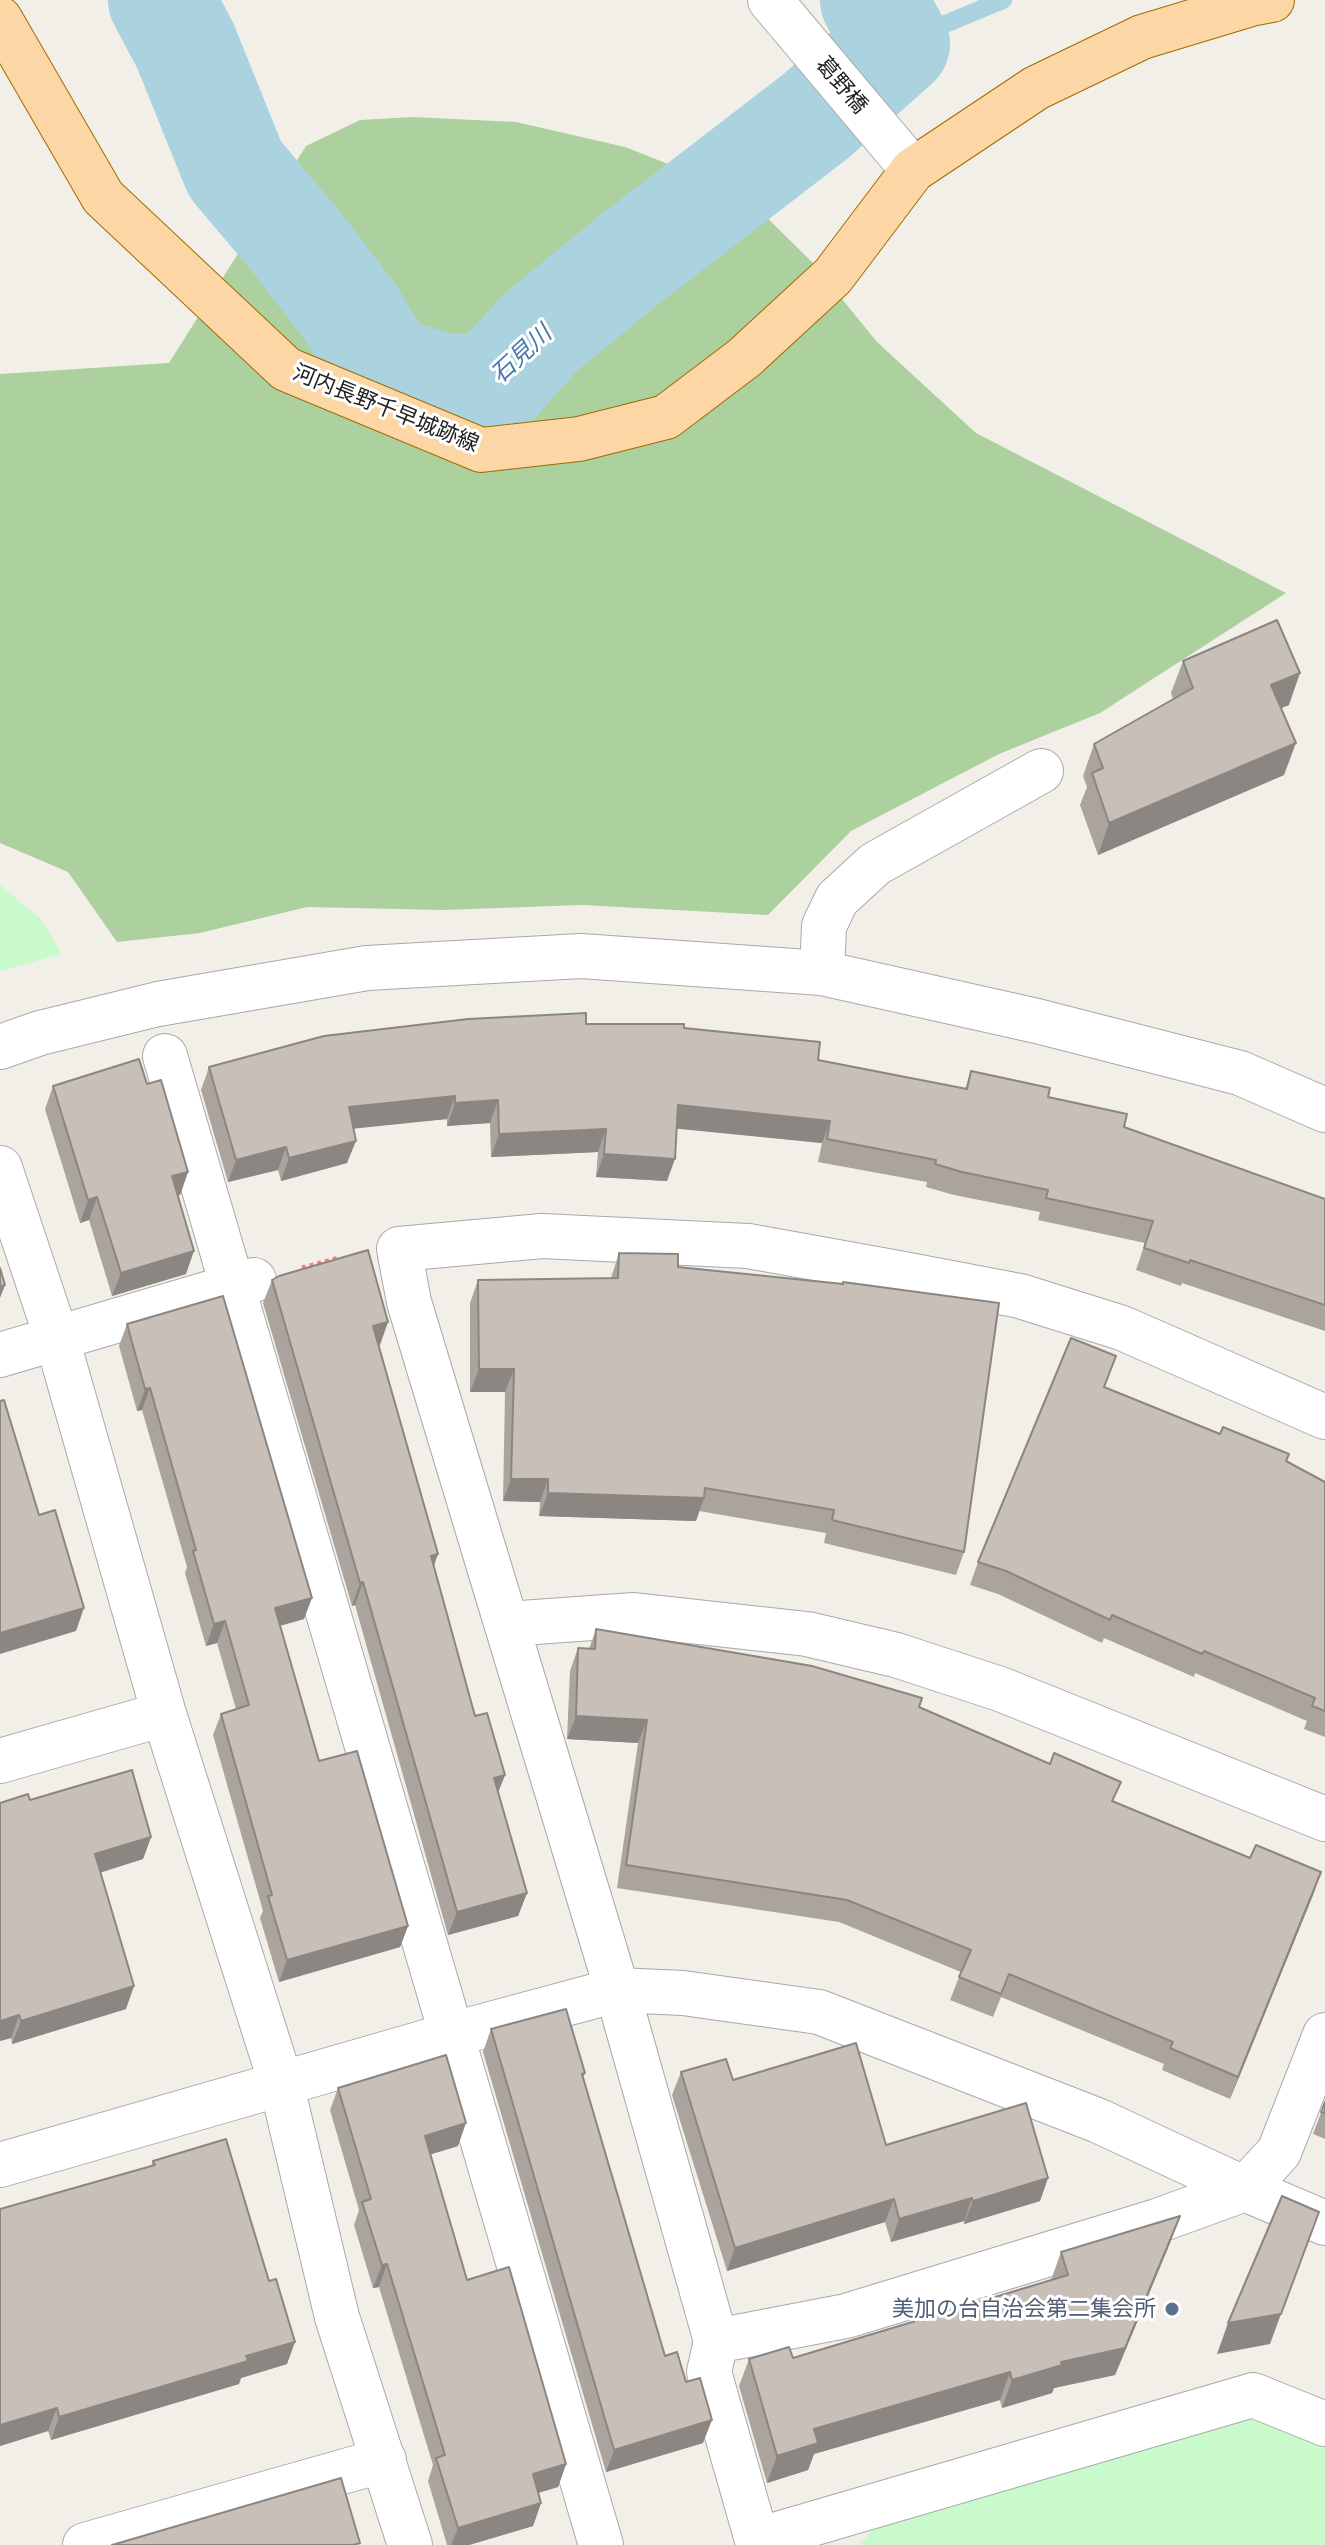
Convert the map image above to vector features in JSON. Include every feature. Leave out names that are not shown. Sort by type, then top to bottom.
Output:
[{"type":"main road","name":"河内長野千早城跡線","points":[[0,19],[103,197],[160,254],[286,369],[481,450],[579,439],[666,417],[744,358],[833,276],[913,170],[1036,88],[1142,37],[1272,0]]},
{"type":"street","name":"葛野橋","points":[[770,0],[913,170]]},
{"type":"street","points":[[822,973],[824,926],[837,899],[846,890],[875,864],[1041,771]]},
{"type":"street","points":[[0,1047],[40,1033],[158,1004],[367,968],[581,956],[822,973],[1037,1021],[1240,1073],[1325,1110]]},
{"type":"street","points":[[165,1056],[244,1284],[450,2035],[601,2545]]},
{"type":"street","points":[[0,1168],[57,1339],[164,1714],[281,2083],[337,2317],[410,2545]]},
{"type":"street","points":[[1321,2411],[1253,2395],[830,2531],[747,2542],[709,2372],[716,2341],[617,1990],[507,1624],[409,1302],[384,1250],[542,1236],[732,1245],[899,1273],[1020,1296],[1122,1328],[1325,1417]]},
{"type":"street","points":[[0,1355],[244,1284]]},
{"type":"street","points":[[507,1624],[634,1615],[807,1634],[896,1655],[1000,1689],[1325,1819]]},
{"type":"street","points":[[0,1761],[164,1714]]},
{"type":"street","points":[[0,2165],[617,1990],[683,1993],[819,2012],[1099,2121],[1325,2223]]},
{"type":"street","points":[[716,2341],[846,2316],[1157,2221],[1245,2189],[1279,2152],[1325,2035]]},
{"type":"street","points":[[85,2545],[384,2460]]},
{"type":"path","points":[[244,1284],[384,1250]]},
{"type":"green space","points":[[412,117],[516,122],[625,147],[742,193],[812,262],[877,342],[976,433],[1286,593],[1100,713],[999,754],[851,831],[768,915],[582,905],[443,910],[307,907],[200,933],[117,942],[68,872],[0,843],[0,374],[169,363],[306,146],[360,120]]},
{"type":"green space","points":[[0,885],[42,920],[62,954],[0,971]]},
{"type":"green space","points":[[1251,2413],[1325,2444],[1325,2545],[860,2545],[875,2526]]},
{"type":"building","points":[[1277,620],[1300,673],[1271,685],[1296,743],[1109,823],[1092,773],[1103,768],[1094,744],[1193,688],[1183,661]]},
{"type":"building","points":[[586,1013],[586,1024],[684,1024],[684,1028],[820,1042],[818,1060],[967,1089],[971,1071],[1050,1088],[1048,1097],[1127,1114],[1124,1127],[1325,1199],[1325,1305],[1144,1248],[1153,1221],[1046,1198],[1048,1190],[962,1172],[935,1164],[936,1160],[827,1139],[830,1121],[678,1105],[675,1159],[604,1154],[606,1129],[499,1134],[498,1100],[455,1103],[455,1096],[349,1107],[356,1141],[289,1158],[286,1147],[236,1160],[209,1067],[324,1036],[468,1019]]},
{"type":"building","points":[[139,1059],[147,1084],[161,1080],[188,1172],[172,1176],[194,1251],[121,1273],[97,1197],[88,1200],[53,1086]]},
{"type":"building","points":[[368,1250],[388,1322],[373,1326],[438,1554],[431,1556],[475,1716],[487,1713],[505,1775],[494,1778],[527,1893],[457,1912],[363,1582],[360,1583],[272,1280]]},
{"type":"building","points":[[619,1253],[678,1254],[678,1267],[843,1282],[999,1303],[964,1552],[832,1520],[834,1510],[705,1488],[704,1498],[548,1493],[548,1479],[511,1479],[514,1369],[479,1369],[478,1280],[618,1278]]},
{"type":"building","points":[[0,1268],[5,1285],[0,1286]]},
{"type":"building","points":[[223,1296],[312,1598],[275,1608],[319,1761],[357,1751],[408,1926],[287,1960],[221,1714],[249,1705],[225,1621],[214,1624],[150,1388],[145,1389],[127,1324]]},
{"type":"building","points":[[1071,1338],[1116,1356],[1104,1387],[1220,1434],[1223,1427],[1289,1454],[1286,1461],[1325,1482],[1325,1711],[1312,1706],[1315,1698],[1112,1615],[1110,1620],[1006,1571],[978,1562]]},
{"type":"building","points":[[4,1400],[39,1515],[55,1510],[84,1608],[0,1633],[0,1401]]},
{"type":"building","points":[[596,1629],[812,1666],[922,1698],[919,1707],[1050,1764],[1054,1753],[1121,1782],[1112,1801],[1250,1858],[1256,1845],[1321,1872],[1238,2077],[1170,2048],[1173,2042],[1009,1974],[1001,1994],[959,1977],[971,1950],[847,1900],[626,1865],[647,1720],[576,1716],[578,1648],[595,1649]]},
{"type":"building","points":[[132,1770],[151,1837],[95,1854],[134,1986],[21,2021],[19,2015],[0,2021],[0,1803],[28,1794],[30,1800]]},
{"type":"building","points":[[566,2009],[585,2073],[582,2074],[665,2356],[677,2352],[686,2382],[700,2378],[712,2420],[614,2450],[491,2029]]},
{"type":"building","points":[[856,2043],[886,2145],[1026,2103],[1048,2178],[899,2219],[894,2199],[735,2248],[681,2072],[726,2059],[733,2080]]},
{"type":"building","points":[[446,2055],[466,2123],[425,2136],[467,2280],[509,2267],[566,2464],[533,2474],[541,2503],[458,2528],[436,2458],[445,2455],[387,2264],[382,2265],[362,2202],[371,2199],[338,2088]]},
{"type":"building","points":[[226,2139],[269,2281],[276,2279],[295,2342],[246,2356],[248,2361],[59,2417],[57,2408],[0,2425],[0,2209],[155,2165],[153,2161]]},
{"type":"building","points":[[1282,2196],[1319,2212],[1281,2314],[1228,2323]]},
{"type":"building","points":[[1180,2216],[1125,2348],[1061,2362],[1062,2365],[1012,2380],[1010,2372],[814,2429],[818,2443],[777,2456],[749,2359],[789,2347],[793,2358],[1068,2275],[1061,2252]]},
{"type":"building","points":[[341,2478],[360,2543],[112,2545]]},
{"type":"waterway","name":"石見川","points":[[161,0],[185,45],[235,169],[351,313],[386,370],[443,386],[492,386],[542,331],[816,116],[897,44],[873,0]]},
{"type":"waterway","points":[[897,44],[1003,0]]},
{"type":"place","name":"美加の台自治会第二集会所","points":[[1172,2309]]}]
